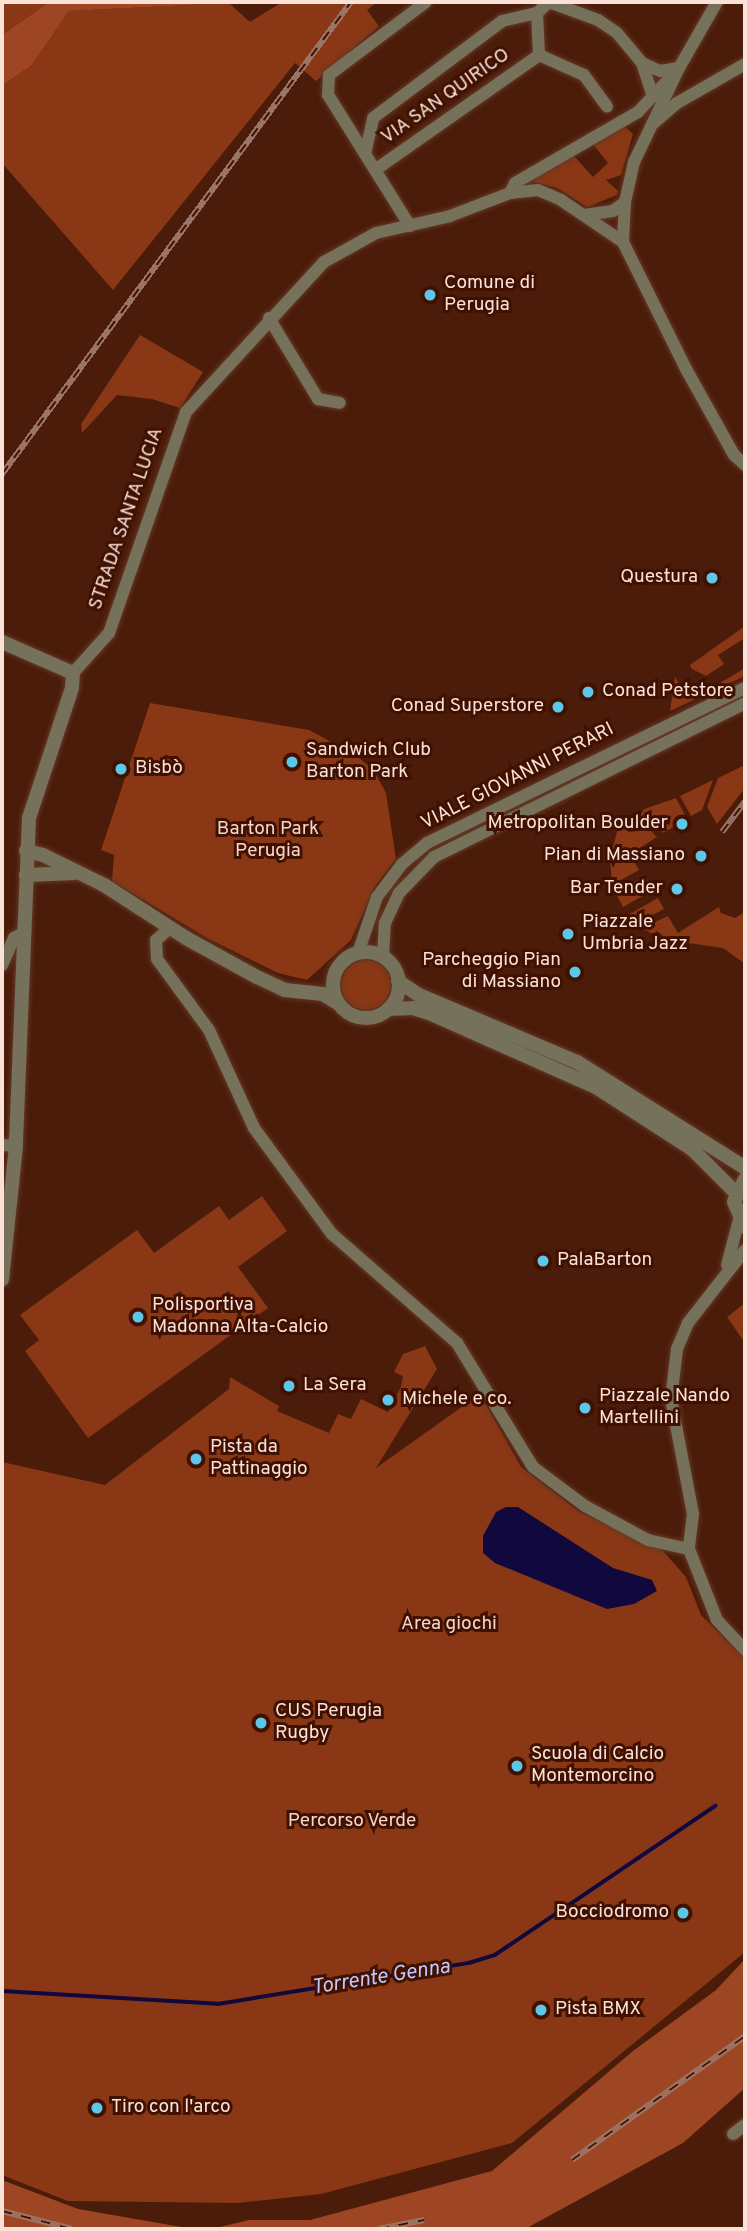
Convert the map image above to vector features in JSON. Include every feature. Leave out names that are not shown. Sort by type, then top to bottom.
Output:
[{"type":"street","points":[[410,226],[328,95],[329,75],[426,2]]},
{"type":"street","points":[[365,154],[373,118],[502,21],[537,13],[549,2],[598,20],[642,63],[660,71],[679,68]]},
{"type":"street","points":[[623,242],[625,202],[634,162],[679,68],[717,2]]},
{"type":"street","name":"VIA SAN QUIRICO","points":[[537,13],[538,55]]},
{"type":"street","name":"VIA SAN QUIRICO","points":[[538,55],[584,75],[607,107]]},
{"type":"street","name":"VIA SAN QUIRICO","points":[[376,170],[538,55]]},
{"type":"street","points":[[642,63],[653,96]]},
{"type":"street","points":[[649,127],[677,103],[745,64]]},
{"type":"street","points":[[510,193],[515,183],[638,112],[679,68]]},
{"type":"street","points":[[510,193],[538,190],[584,215],[623,242],[686,369],[734,455],[745,465]]},
{"type":"street","name":"STRADA SANTA LUCIA","points":[[73,673],[109,633],[186,411],[269,318],[309,275],[339,251],[376,233],[410,226],[510,193]]},
{"type":"street","points":[[584,215],[614,211],[625,202]]},
{"type":"street","points":[[269,318],[318,399],[340,403]]},
{"type":"street","points":[[2,642],[73,673],[72,688],[29,818],[2,1278]]},
{"type":"street","name":"VIALE GIOVANNI PERARI","points":[[358,953],[370,914],[385,886],[427,843],[745,688]]},
{"type":"street","name":"VIALE GIOVANNI PERARI","points":[[383,957],[385,923],[399,893],[434,858],[745,704]]},
{"type":"street","points":[[26,851],[43,855],[74,873],[104,885],[170,929],[285,990],[309,991],[339,1004],[347,1012],[368,1018],[388,1009],[413,1008],[596,1087],[692,1149],[736,1193],[742,1224],[724,1272]]},
{"type":"street","points":[[26,875],[74,873]]},
{"type":"street","points":[[170,929],[156,940],[157,959],[209,1030],[254,1128],[332,1234],[457,1342],[533,1467],[585,1506],[648,1540],[690,1549]]},
{"type":"street","points":[[2,965],[14,938],[24,932]]},
{"type":"street","points":[[309,991],[334,976],[343,961],[358,953],[383,957],[398,981],[419,995],[578,1062],[745,1168]]},
{"type":"street","points":[[334,976],[339,1004]]},
{"type":"street","points":[[388,1009],[398,981]]},
{"type":"street","points":[[736,1193],[745,1179]]},
{"type":"street","points":[[745,1250],[724,1272],[688,1323],[673,1371],[671,1399],[693,1514],[690,1549],[717,1619],[745,1650]]},
{"type":"street","points":[[733,2134],[745,2125]]},
{"type":"green space","points":[[2,2],[49,2],[2,35]]},
{"type":"green space","points":[[282,2],[377,2],[367,10],[379,26],[316,81],[295,63],[113,290],[2,163],[2,86],[32,65],[69,11],[229,3],[250,22]]},
{"type":"green space","points":[[624,126],[633,134],[621,175],[606,180],[618,191],[617,195],[587,207],[557,188],[529,181],[572,154],[593,177],[608,163],[592,143]]},
{"type":"green space","points":[[140,335],[203,372],[180,408],[152,399],[117,395],[82,433],[81,424]]},
{"type":"green space","points":[[745,626],[745,638],[718,655],[724,664],[706,676],[692,669],[690,665]]},
{"type":"green space","points":[[745,668],[745,676],[670,711],[675,677],[689,699]]},
{"type":"green space","name":"Barton Park Perugia","points":[[150,703],[309,730],[357,756],[374,771],[386,793],[396,859],[375,886],[351,940],[307,980],[278,973],[207,938],[112,881],[114,855],[101,850]]},
{"type":"green space","points":[[745,765],[745,788],[717,824],[707,807],[718,778]]},
{"type":"green space","points":[[713,780],[702,810],[691,816],[680,796]]},
{"type":"green space","points":[[676,798],[687,819],[663,833],[656,824],[634,826],[644,809]]},
{"type":"green space","points":[[628,820],[628,832],[650,830],[657,837],[630,854],[639,870],[612,885],[610,858],[617,832]]},
{"type":"green space","points":[[645,876],[653,890],[623,907],[615,892]]},
{"type":"green space","points":[[658,898],[664,909],[637,923],[628,915]]},
{"type":"green space","points":[[719,907],[721,913],[735,918],[745,912],[745,964],[723,948],[668,940],[657,931],[653,934],[642,928],[668,916],[678,933]]},
{"type":"green space","points":[[366,960],[384,967],[391,985],[384,1003],[366,1010],[348,1003],[341,985],[348,967]]},
{"type":"green space","name":"Polisportiva Madonna Alta-Calcio","points":[[262,1196],[287,1231],[238,1267],[268,1308],[88,1438],[25,1351],[39,1340],[20,1315],[137,1230],[154,1253],[219,1206],[229,1220]]},
{"type":"green space","points":[[745,1303],[745,1343],[727,1317]]},
{"type":"green space","name":"Percorso Verde","points":[[425,1346],[437,1369],[376,1468],[480,1394],[521,1467],[578,1511],[662,1550],[686,1577],[701,1615],[745,1659],[745,1952],[512,2143],[321,2194],[237,2203],[68,2201],[2,2175],[2,1462],[105,1485],[229,1389],[230,1377],[279,1406],[277,1411],[329,1433],[338,1414],[351,1419],[361,1399],[388,1412],[401,1387],[403,1376],[394,1372],[403,1354]]},
{"type":"shaded area","points":[[49,2],[229,3],[69,11],[32,65],[2,86],[2,35]]},
{"type":"shaded area","points":[[506,1507],[518,1507],[613,1568],[652,1580],[657,1591],[634,1604],[607,1609],[495,1563],[483,1553],[483,1536],[496,1512]]},
{"type":"shaded area","points":[[745,1959],[745,2088],[683,2143],[525,2229],[212,2229],[249,2220],[310,2220],[492,2171],[633,2051],[716,1990]]},
{"type":"shaded area","points":[[2,2180],[78,2209],[193,2229],[2,2229]]},
{"type":"waterway","name":"Torrente Genna","points":[[2,1991],[218,2004],[469,1963],[495,1955],[715,1806]]},
{"type":"railway","points":[[2,474],[351,2]]},
{"type":"railway","points":[[722,832],[745,802]]},
{"type":"railway","points":[[572,2160],[745,2036]]},
{"type":"railway","points":[[2,2211],[72,2229]]},
{"type":"railway","points":[[379,2229],[424,2220]]},
{"type":"place","name":"Comune di Perugia","points":[[430,295]]},
{"type":"place","name":"Questura","points":[[712,578]]},
{"type":"place","name":"Conad Petstore","points":[[588,692]]},
{"type":"place","name":"Conad Superstore","points":[[558,707]]},
{"type":"place","name":"Sandwich Club Barton Park","points":[[292,762]]},
{"type":"place","name":"Bisbò","points":[[121,769]]},
{"type":"place","name":"Metropolitan Boulder","points":[[682,824]]},
{"type":"place","name":"Pian di Massiano","points":[[701,856]]},
{"type":"place","name":"Bar Tender","points":[[677,889]]},
{"type":"place","name":"Piazzale Umbria Jazz","points":[[568,934]]},
{"type":"place","name":"Parcheggio Pian di Massiano","points":[[575,972]]},
{"type":"place","name":"PalaBarton","points":[[543,1261]]},
{"type":"place","name":"Polisportiva Madonna Alta-Calcio","points":[[138,1317]]},
{"type":"place","name":"La Sera","points":[[289,1386]]},
{"type":"place","name":"Michele e co.","points":[[388,1400]]},
{"type":"place","name":"Piazzale Nando Martellini","points":[[585,1408]]},
{"type":"place","name":"Pista da Pattinaggio","points":[[196,1459]]},
{"type":"place","name":"CUS Perugia Rugby","points":[[261,1723]]},
{"type":"place","name":"Scuola di Calcio Montemorcino","points":[[517,1766]]},
{"type":"place","name":"Bocciodromo","points":[[683,1913]]},
{"type":"place","name":"Pista BMX","points":[[541,2010]]},
{"type":"place","name":"Tiro con l'arco","points":[[97,2108]]},
{"type":"park label","name":"Area giochi","points":[[449,1625]]}]
